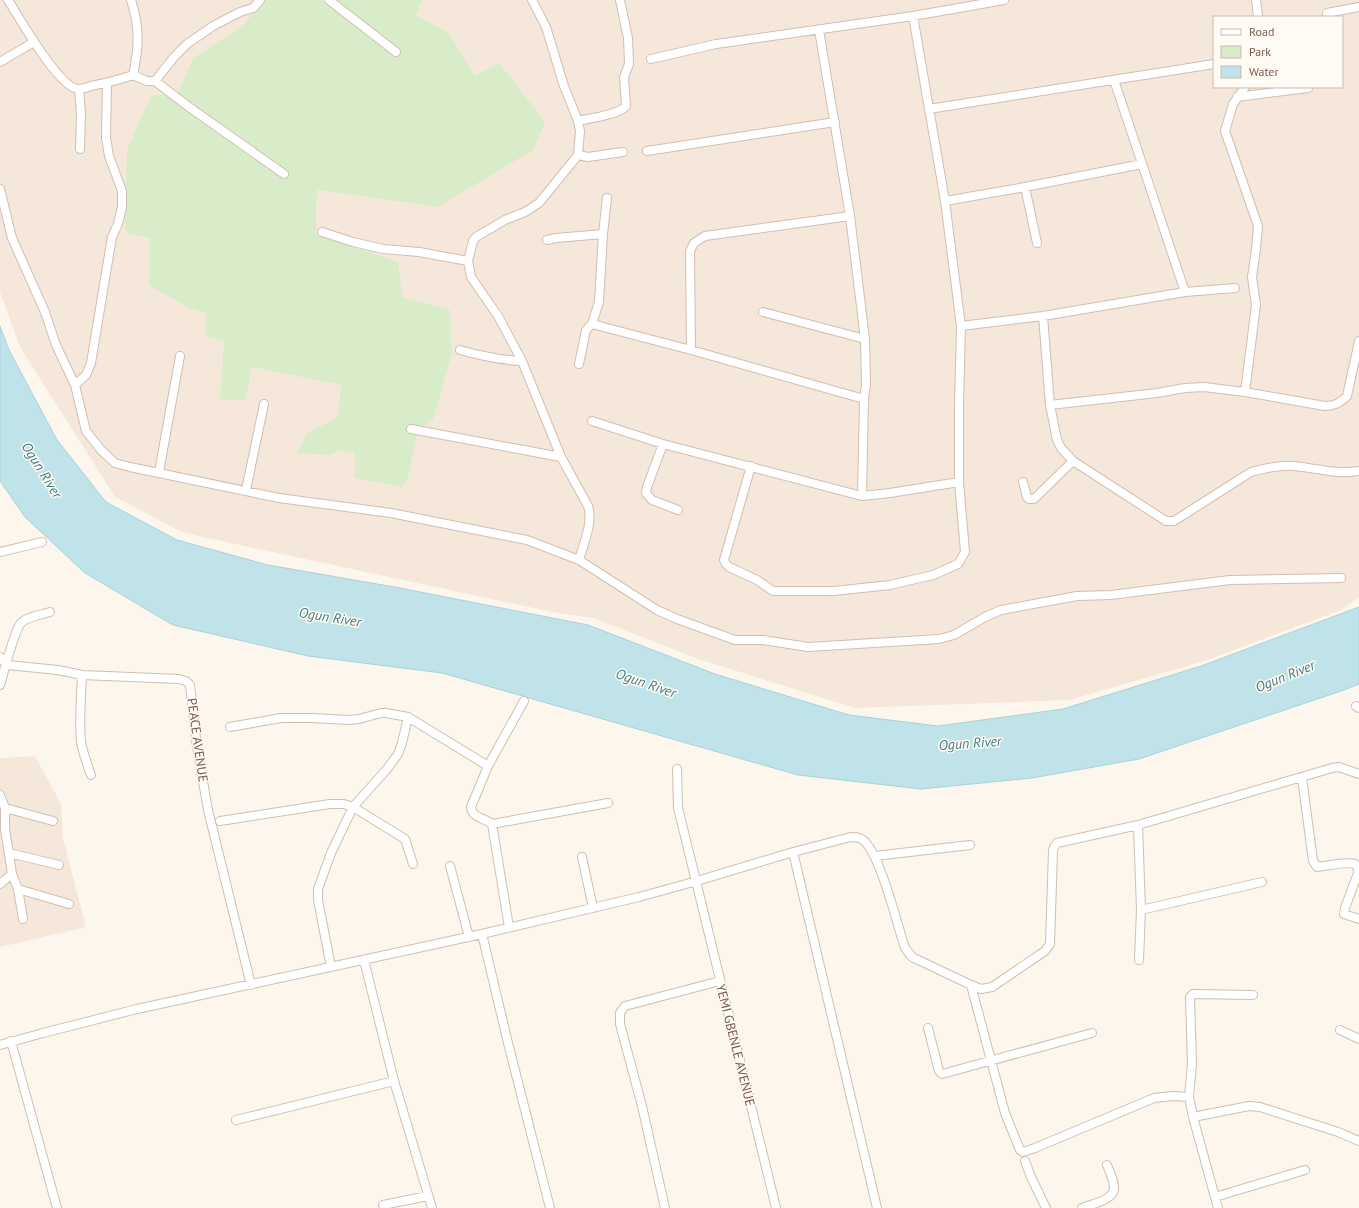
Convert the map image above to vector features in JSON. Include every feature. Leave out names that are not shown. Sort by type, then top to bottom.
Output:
[{"type":"street","points":[[8,0],[34,42],[50,64],[70,86],[79,89],[107,84],[133,75],[146,81],[155,81],[189,107],[284,174]]},
{"type":"street","points":[[131,0],[138,28],[133,75]]},
{"type":"street","points":[[155,81],[174,57],[187,44],[213,26],[240,12],[253,8],[260,0]]},
{"type":"street","points":[[330,0],[396,52]]},
{"type":"street","points":[[532,0],[546,27],[564,86],[578,121],[580,131],[578,155],[538,203],[525,212],[505,220],[476,237],[473,241],[468,261],[471,277],[498,316],[522,361],[560,457],[588,506],[590,524],[579,560]]},
{"type":"street","points":[[578,121],[623,110],[626,106],[624,77],[630,64],[628,38],[620,0]]},
{"type":"street","points":[[651,59],[716,44],[913,16],[1004,0]]},
{"type":"street","points":[[1256,0],[1258,16]]},
{"type":"street","points":[[1327,12],[1359,7]]},
{"type":"street","points":[[751,466],[724,560],[729,567],[757,580],[773,591],[834,591],[890,585],[932,575],[958,564],[965,552],[959,482],[961,326],[945,201],[913,16]]},
{"type":"street","points":[[820,30],[850,216],[865,339],[866,385],[864,399],[862,496]]},
{"type":"street","points":[[0,62],[34,42]]},
{"type":"street","points":[[929,109],[1213,64]]},
{"type":"street","points":[[1114,80],[1186,292]]},
{"type":"street","points":[[75,385],[86,375],[91,363],[112,237],[118,224],[122,208],[122,191],[109,156],[106,138],[107,84]]},
{"type":"street","points":[[1244,88],[1233,104],[1225,131],[1258,226],[1252,277],[1256,305],[1245,392]]},
{"type":"street","points":[[1238,97],[1308,88]]},
{"type":"street","points":[[79,89],[81,114],[80,149]]},
{"type":"street","points":[[647,151],[835,122]]},
{"type":"street","points":[[578,155],[588,157],[623,152]]},
{"type":"street","points":[[945,201],[1142,164]]},
{"type":"street","points":[[1025,187],[1037,243]]},
{"type":"street","points":[[0,190],[12,238],[45,312],[56,345],[75,385],[86,431],[100,450],[115,463],[287,499],[391,513],[527,540],[579,560],[657,610],[677,619],[735,640],[763,640],[808,647],[939,639],[954,635],[985,617],[1001,610],[1076,596],[1111,595],[1230,580],[1342,578]]},
{"type":"street","points":[[579,364],[586,330],[592,324],[599,302],[603,234],[607,198]]},
{"type":"street","points":[[691,350],[690,251],[694,244],[705,236],[850,216]]},
{"type":"street","points":[[322,232],[353,242],[383,249],[420,252],[468,261]]},
{"type":"street","points":[[546,240],[603,234]]},
{"type":"street","points":[[961,326],[1043,316],[1186,292],[1235,288]]},
{"type":"street","points":[[763,312],[865,339]]},
{"type":"street","points":[[1043,316],[1050,405],[1057,440],[1061,448],[1073,461],[1159,517],[1170,522],[1174,521],[1251,472],[1262,468],[1274,466],[1294,466],[1337,472],[1359,471]]},
{"type":"street","points":[[592,324],[691,350],[864,399]]},
{"type":"street","points":[[1050,405],[1157,393],[1185,388],[1204,387],[1332,406],[1343,401],[1347,396],[1359,341]]},
{"type":"street","points":[[460,350],[483,357],[522,361]]},
{"type":"street","points":[[159,472],[180,356]]},
{"type":"street","points":[[246,490],[264,404]]},
{"type":"street","points":[[592,421],[663,444],[862,496],[959,482]]},
{"type":"street","points":[[412,429],[560,457]]},
{"type":"street","points":[[663,444],[646,493],[652,500],[678,510]]},
{"type":"street","points":[[1023,482],[1027,497],[1029,499],[1034,499],[1073,461]]},
{"type":"street","points":[[0,552],[42,542]]},
{"type":"street","points":[[0,685],[16,634],[21,624],[30,618],[50,612]]},
{"type":"street","points":[[0,657],[7,665]]},
{"type":"street","name":"PEACE AVENUE","points":[[7,665],[58,670],[82,675],[179,679],[186,681],[190,685],[197,747],[208,810],[251,985]]},
{"type":"street","points":[[82,675],[80,718],[81,741],[91,775]]},
{"type":"street","points":[[524,701],[488,766],[471,807],[471,810],[475,816],[492,824],[608,803]]},
{"type":"street","points":[[230,727],[280,718],[359,719],[381,712],[408,717],[488,766]]},
{"type":"street","points":[[331,967],[318,900],[318,889],[331,853],[353,807],[387,769],[398,754],[408,717]]},
{"type":"street","points":[[0,1044],[137,1009],[469,937],[593,908],[697,881],[822,844],[857,837],[863,840],[875,856],[905,948],[912,958],[971,986],[981,989],[992,987],[1048,948],[1051,938],[1053,851],[1057,843],[1138,825],[1332,768],[1339,767],[1359,774]]},
{"type":"street","name":"YEMI GBENLE AVENUE","points":[[677,769],[678,808],[776,1208]]},
{"type":"street","points":[[1302,778],[1313,861],[1317,867],[1349,863],[1356,865],[1358,868],[1358,873],[1344,914],[1359,920]]},
{"type":"street","points":[[0,795],[5,808],[2,831],[9,853],[12,874],[18,889],[23,919]]},
{"type":"street","points":[[220,822],[330,804],[344,804],[353,807],[405,839],[413,864]]},
{"type":"street","points":[[5,808],[53,821]]},
{"type":"street","points":[[492,824],[509,928]]},
{"type":"street","points":[[1138,825],[1141,910],[1139,960]]},
{"type":"street","points":[[875,856],[970,845]]},
{"type":"street","points":[[793,852],[877,1208]]},
{"type":"street","points":[[9,853],[59,865]]},
{"type":"street","points":[[582,857],[593,908]]},
{"type":"street","points":[[450,866],[469,937]]},
{"type":"street","points":[[0,884],[12,874]]},
{"type":"street","points":[[1141,910],[1262,882]]},
{"type":"street","points":[[18,889],[69,904]]},
{"type":"street","points":[[482,934],[550,1208]]},
{"type":"street","points":[[364,960],[394,1081],[432,1208]]},
{"type":"street","points":[[665,1208],[642,1106],[620,1024],[620,1013],[625,1006],[720,981]]},
{"type":"street","points":[[971,986],[1005,1113],[1020,1150],[1023,1152],[1154,1098],[1172,1096],[1189,1097]]},
{"type":"street","points":[[1218,1208],[1189,1097],[1192,1064],[1190,997],[1193,994],[1254,995]]},
{"type":"street","points":[[928,1028],[940,1073],[944,1074],[990,1060],[1092,1033]]},
{"type":"street","points":[[1340,1030],[1359,1039]]},
{"type":"street","points":[[11,1041],[57,1208]]},
{"type":"street","points":[[236,1120],[394,1081]]},
{"type":"street","points":[[1194,1117],[1249,1106],[1260,1106],[1338,1132],[1359,1141]]},
{"type":"street","points":[[1025,1161],[1046,1208]]},
{"type":"street","points":[[1082,1208],[1108,1198],[1114,1192],[1108,1165]]},
{"type":"street","points":[[1215,1197],[1305,1170]]},
{"type":"street","points":[[383,1205],[428,1196]]},
{"type":"shaded area","points":[[0,0],[263,0],[243,25],[193,58],[178,92],[150,238],[189,308],[206,315],[224,341],[252,367],[342,385],[339,417],[307,433],[339,450],[355,453],[408,477],[418,431],[434,418],[452,354],[450,310],[403,297],[398,262],[316,234],[317,190],[438,207],[500,66],[499,64],[475,76],[449,33],[416,15],[422,0],[1359,0],[1359,597],[1341,610],[1204,661],[1069,700],[855,708],[698,659],[593,618],[557,613],[184,533],[115,497],[20,347],[0,292]]},
{"type":"shaded area","points":[[35,756],[61,804],[63,838],[86,927],[0,947],[0,758]]},
{"type":"green space","points":[[263,0],[422,0],[416,15],[449,33],[475,76],[499,63],[545,122],[533,150],[438,207],[317,190],[316,234],[398,262],[403,297],[450,310],[452,354],[434,418],[418,431],[408,477],[402,487],[355,478],[355,453],[339,450],[331,455],[297,453],[307,433],[338,417],[341,385],[252,367],[245,401],[220,399],[224,341],[206,336],[206,314],[189,308],[149,285],[150,238],[125,233],[127,150],[151,96],[178,92],[193,58],[243,25]]},
{"type":"water","name":"Ogun River","points":[[0,326],[9,350],[57,440],[106,502],[177,540],[268,565],[400,588],[588,625],[715,674],[849,715],[938,726],[1063,709],[1201,666],[1359,607],[1359,684],[1139,759],[1032,778],[921,789],[798,775],[442,673],[308,656],[173,625],[85,573],[25,517],[0,481]]}]
